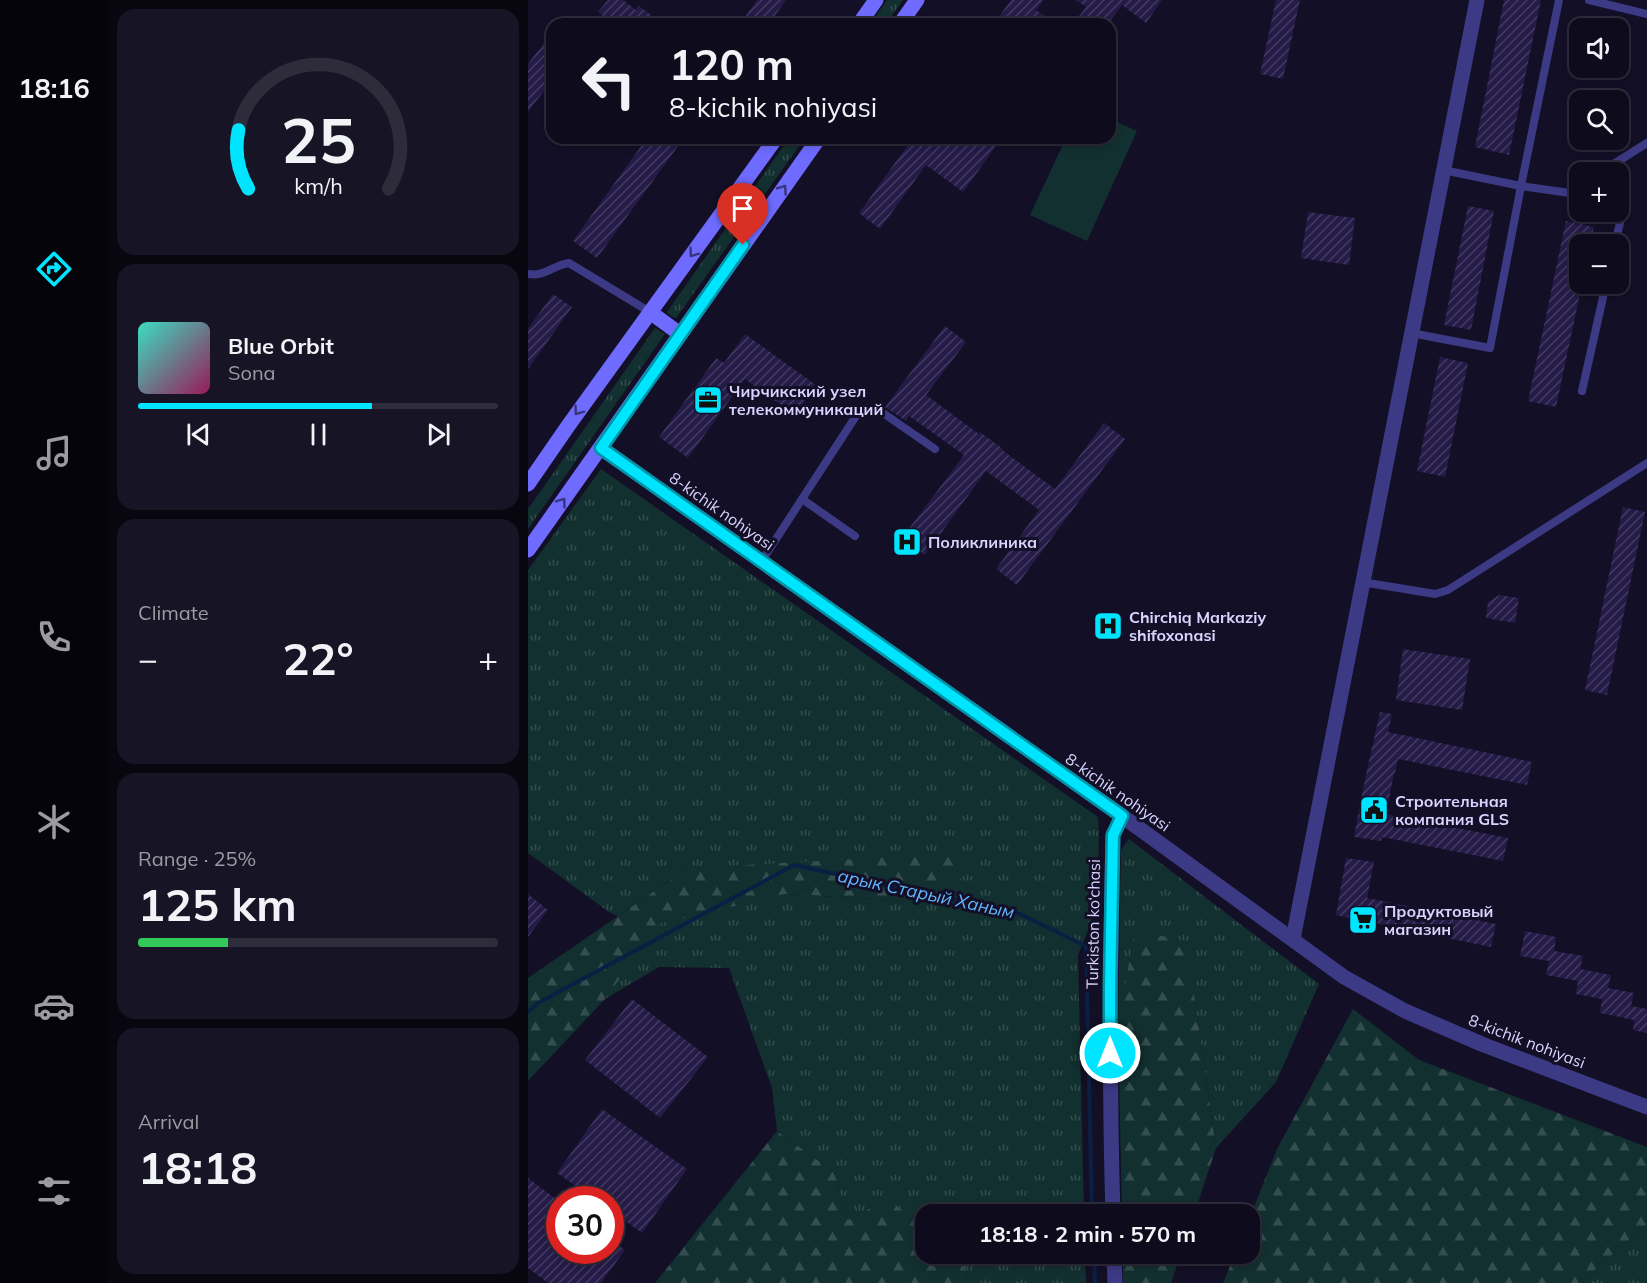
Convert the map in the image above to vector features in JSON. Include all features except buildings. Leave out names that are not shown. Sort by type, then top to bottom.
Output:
[{"type":"main road","points":[[862,18],[876,0]]},
{"type":"main road","points":[[904,18],[917,0]]},
{"type":"main road","points":[[528,484],[772,144]]},
{"type":"main road","points":[[528,550],[815,144]]},
{"type":"main road","points":[[650,312],[680,334]]},
{"type":"street","points":[[1293,939],[1476,0]]},
{"type":"street","name":"8-kichik nohiyasi","points":[[601,448],[1122,816],[1344,977],[1405,1011],[1484,1045],[1647,1107]]},
{"type":"street","name":"Turkiston ko‘chasi","points":[[1113,1204],[1110,984],[1113,835],[1122,816]]},
{"type":"street","points":[[1114,1264],[1115,1283]]},
{"type":"lane","points":[[1411,333],[1490,348],[1559,0]]},
{"type":"lane","points":[[1589,0],[1647,14]]},
{"type":"lane","points":[[1617,162],[1647,143]]},
{"type":"lane","points":[[1443,170],[1521,186],[1569,193]]},
{"type":"lane","points":[[528,274],[540,275],[569,262],[650,312]]},
{"type":"lane","points":[[1582,391],[1604,294]]},
{"type":"lane","points":[[761,562],[856,416],[869,410],[883,413],[935,449]]},
{"type":"lane","points":[[1362,582],[1435,594],[1448,590],[1647,464]]},
{"type":"lane","points":[[802,499],[855,536]]},
{"type":"green space","points":[[887,0],[903,0],[890,18],[874,18]]},
{"type":"green space","points":[[1116,122],[1137,131],[1087,241],[1030,215],[1063,144],[1116,144]]},
{"type":"green space","points":[[785,144],[801,144],[676,318],[667,312]]},
{"type":"green space","points":[[655,328],[665,334],[528,529],[528,509]]},
{"type":"green space","points":[[601,469],[1098,817],[1097,900],[1078,955],[1084,1204],[915,1204],[915,1220],[887,1200],[848,1220],[834,1172],[777,1131],[772,1088],[729,968],[659,967],[605,999],[649,921],[785,894],[910,901],[688,868],[618,916],[609,912],[528,853],[528,570]]},
{"type":"green space","points":[[1129,839],[1319,984],[1276,1082],[1216,1148],[1195,1001],[1118,1024],[1121,850]]},
{"type":"green space","points":[[954,854],[961,880],[910,901],[785,894],[659,924],[605,999],[528,1081],[528,978],[688,868]]},
{"type":"green space","points":[[1135,930],[1185,941],[1216,1148],[1198,1204],[1122,1204],[1118,1024]]},
{"type":"green space","points":[[1353,1009],[1419,1060],[1647,1147],[1647,1224],[1580,1283],[1223,1283],[1231,1264],[1260,1264],[1260,1204],[1255,1204],[1277,1149]]},
{"type":"green space","points":[[777,1131],[834,1172],[848,1220],[887,1199],[915,1220],[915,1264],[966,1264],[967,1283],[655,1283]]},
{"type":"green space","points":[[1647,1224],[1647,1283],[1580,1283]]},
{"type":"green space","points":[[966,1264],[1085,1264],[1086,1283],[967,1283]]},
{"type":"green space","points":[[1123,1264],[1178,1264],[1171,1283],[1123,1283]]},
{"type":"waterway","name":"арык Старый Ханым","points":[[528,1012],[538,1003],[794,865],[1020,914],[1086,946],[1092,1204]]},
{"type":"waterway","name":"арык Старый Ханым","points":[[1094,1264],[1095,1283]]},
{"type":"place","name":"Чирчикский узел телекоммуникаций","points":[[708,400]]},
{"type":"place","name":"Поликлиника","points":[[907,542]]},
{"type":"place","name":"Chirchiq Markaziy shifoxonasi","points":[[1108,626]]},
{"type":"place","name":"Строительная компания GLS","points":[[1374,810]]},
{"type":"place","name":"Продуктовый магазин","points":[[1363,920]]},
{"type":"route","points":[[743,245],[601,448],[1122,816],[1113,835],[1110,1053]]}]
